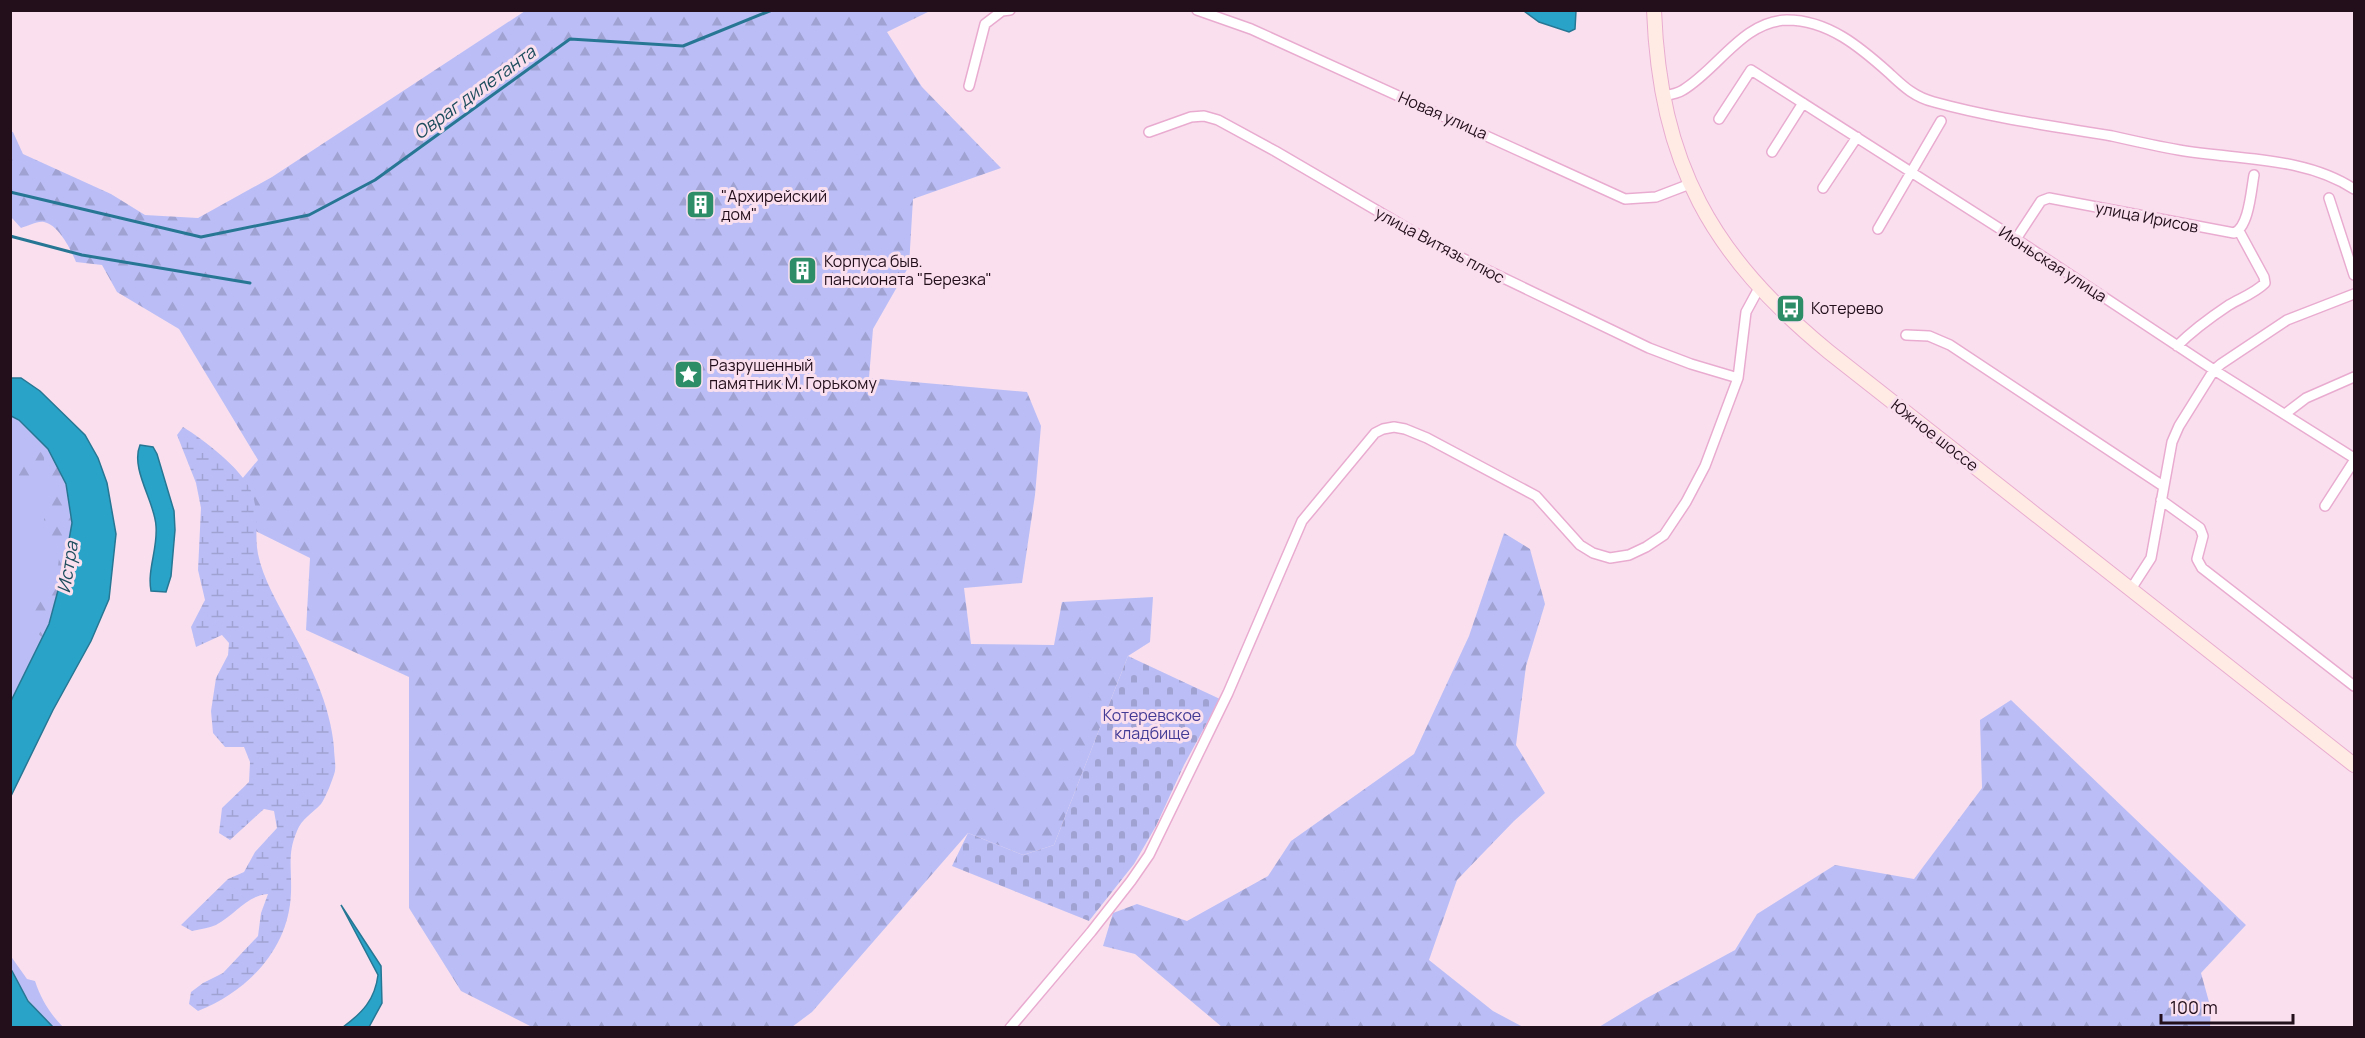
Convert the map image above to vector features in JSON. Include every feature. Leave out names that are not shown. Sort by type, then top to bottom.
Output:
[{"type":"main road","name":"Южное шоссе","points":[[1654,10],[1662,96],[1672,139],[1690,184],[1719,237],[1759,288],[1829,352],[2355,765]]},
{"type":"street","points":[[969,86],[985,24],[1002,11],[1010,10]]},
{"type":"street","name":"Новая улица","points":[[1197,10],[1251,29],[1625,199],[1656,197],[1690,184]]},
{"type":"street","points":[[1662,96],[1683,91],[1760,26],[1786,20],[1802,21],[1819,25],[1855,44],[1907,90],[1932,102],[1999,117],[2180,150],[2283,164],[2323,172],[2337,177],[2355,189]]},
{"type":"street","name":"Июньская улица","points":[[1719,119],[1751,70],[2355,460]]},
{"type":"street","points":[[1772,152],[1803,103]]},
{"type":"street","name":"улица Витязь плюс","points":[[1149,132],[1191,117],[1204,116],[1218,120],[1441,248],[1649,348],[1738,378]]},
{"type":"street","points":[[1878,229],[1941,122]]},
{"type":"street","points":[[1823,188],[1857,137]]},
{"type":"street","points":[[2177,346],[2230,304],[2265,283],[2239,231],[2245,222],[2254,175]]},
{"type":"street","name":"улица Ирисов","points":[[2016,239],[2041,201],[2049,198],[2234,233],[2239,231]]},
{"type":"street","points":[[2329,198],[2355,275]]},
{"type":"street","points":[[1010,1028],[1091,932],[1149,855],[1228,693],[1302,521],[1374,433],[1394,427],[1427,438],[1536,496],[1580,545],[1593,553],[1610,558],[1629,555],[1647,547],[1664,535],[1686,502],[1705,466],[1738,378],[1746,312],[1759,288]]},
{"type":"street","points":[[2131,589],[2151,558],[2172,442],[2179,426],[2214,370],[2273,328],[2355,294]]},
{"type":"street","points":[[1906,334],[1929,336],[1950,345],[2163,486]]},
{"type":"street","points":[[2285,414],[2306,398],[2355,377]]},
{"type":"street","points":[[2325,506],[2355,460]]},
{"type":"street","points":[[2161,500],[2200,528],[2203,536],[2197,559],[2202,568],[2355,686]]},
{"type":"green space","points":[[525,11],[930,11],[887,32],[922,87],[1001,168],[913,199],[909,266],[873,329],[869,378],[1027,392],[1041,426],[1035,495],[1022,583],[964,588],[971,644],[1054,645],[1062,602],[1153,597],[1150,642],[1128,656],[1054,845],[1023,855],[968,833],[812,1012],[792,1027],[532,1027],[461,991],[409,908],[409,677],[306,630],[310,558],[215,511],[258,460],[179,329],[117,292],[102,265],[76,262],[64,239],[49,224],[38,222],[21,228],[11,217],[10,131],[13,132],[23,154],[111,194],[145,215],[198,218],[272,177]]},
{"type":"green space","points":[[11,416],[19,420],[48,449],[66,484],[72,523],[49,624],[11,701]]},
{"type":"green space","points":[[183,427],[231,464],[251,491],[256,515],[258,554],[263,573],[304,654],[324,700],[332,732],[335,765],[333,779],[323,801],[302,823],[294,839],[288,913],[283,932],[274,950],[249,980],[233,992],[198,1011],[189,1004],[191,992],[223,973],[258,936],[261,913],[268,894],[253,898],[213,926],[192,931],[181,925],[228,879],[244,872],[255,852],[277,828],[274,811],[264,809],[230,840],[219,833],[222,808],[249,782],[250,762],[244,747],[225,747],[213,733],[211,711],[216,678],[228,655],[229,643],[222,635],[196,647],[191,627],[205,600],[198,570],[201,508],[196,483],[177,435]]},
{"type":"green space","points":[[26,449],[44,453],[42,471],[36,477],[19,483],[11,478],[11,462]]},
{"type":"green space","points":[[57,467],[69,499],[72,531],[62,579],[42,637],[34,622],[37,601],[46,580],[58,566],[60,550],[57,540],[44,534],[44,519],[52,503],[46,486]]},
{"type":"green space","points":[[1504,533],[1530,549],[1545,604],[1526,666],[1516,745],[1545,793],[1514,821],[1457,880],[1429,960],[1493,1011],[1523,1027],[1222,1027],[1135,954],[1103,946],[1113,913],[1137,904],[1187,921],[1268,876],[1291,841],[1414,754],[1469,636]]},
{"type":"green space","name":"Котеревское кладбище","points":[[1128,656],[1220,699],[1184,765],[1156,826],[1134,864],[1089,921],[952,866],[968,833],[1023,855],[1054,845]]},
{"type":"green space","points":[[2011,700],[2246,925],[2201,973],[2211,1009],[2210,1027],[1599,1027],[1735,950],[1757,914],[1835,865],[1914,879],[1982,788],[1980,720]]},
{"type":"green space","points":[[10,955],[27,979],[35,981],[46,1006],[63,1027],[53,1027],[25,995],[14,976]]},
{"type":"water","points":[[1524,11],[1576,11],[1575,29],[1569,32],[1539,22]]},
{"type":"water","name":"Истра","points":[[11,378],[21,378],[40,391],[85,435],[98,458],[107,483],[116,534],[109,599],[91,641],[53,710],[11,796],[11,701],[49,624],[64,568],[72,523],[66,484],[48,449],[19,420],[11,416]]},
{"type":"water","points":[[140,445],[153,447],[157,454],[174,511],[175,530],[171,576],[166,592],[151,591],[150,575],[156,542],[156,526],[140,475],[138,454]]},
{"type":"water","points":[[341,905],[381,966],[382,1003],[369,1027],[343,1027],[371,999],[378,975]]},
{"type":"water","points":[[11,969],[28,1001],[53,1027],[11,1027]]},
{"type":"waterway","name":"Овраг дилетанта","points":[[10,192],[201,237],[309,215],[375,180],[570,39],[683,46],[772,10]]},
{"type":"waterway","points":[[10,236],[82,255],[250,283]]},
{"type":"place","name":"\"Архирейский дом\"","points":[[700,205]]},
{"type":"place","name":"Корпуса быв. пансионата \"Березка\"","points":[[803,270]]},
{"type":"place","name":"Котерево","points":[[1790,308]]},
{"type":"place","name":"Разрушенный памятник М. Горькому","points":[[688,374]]}]
